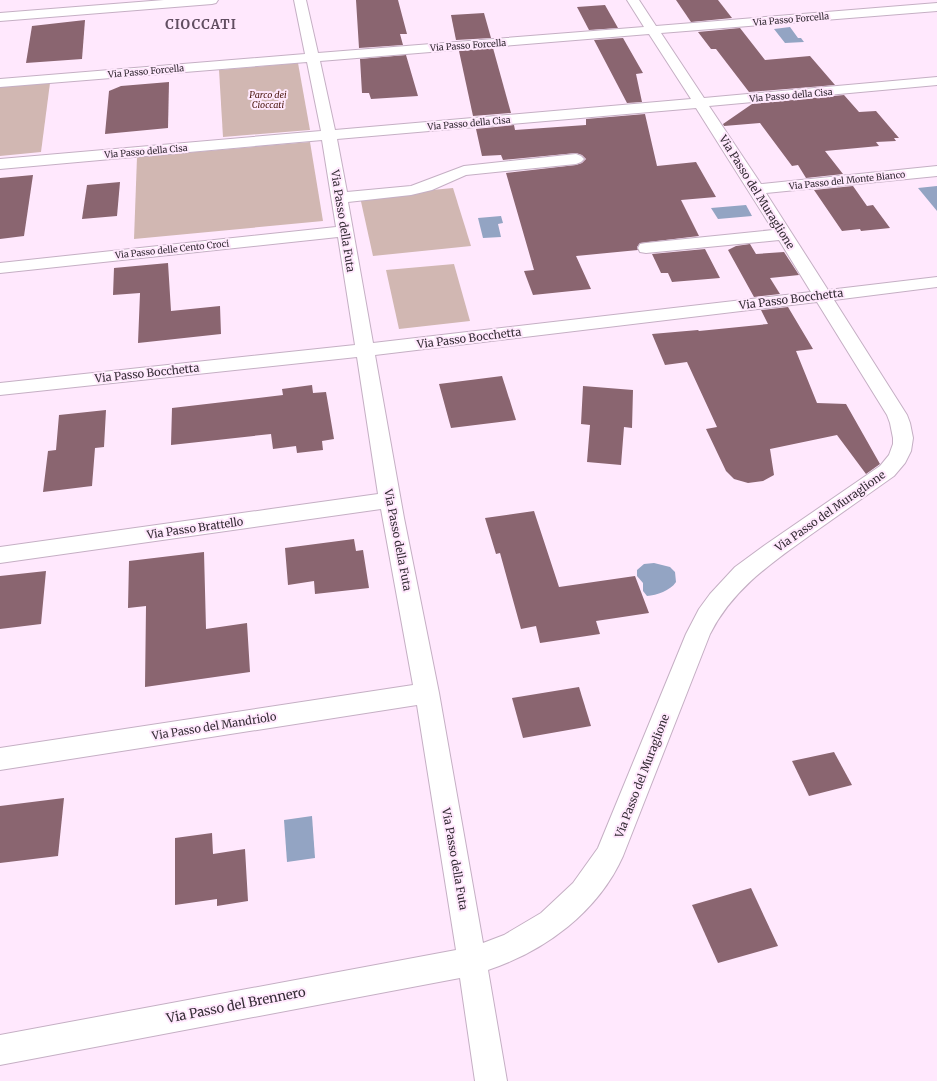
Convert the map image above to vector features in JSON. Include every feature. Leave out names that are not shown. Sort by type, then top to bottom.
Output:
[{"type":"street","points":[[0,17],[212,0]]},
{"type":"street","name":"Via Passo della Futa","points":[[300,0],[329,135],[390,500],[427,693],[472,961],[490,1081]]},
{"type":"street","name":"Via Passo del Muraglione","points":[[472,961],[507,949],[533,936],[549,925],[578,900],[604,866],[615,844],[698,634],[710,610],[724,591],[755,563],[887,471],[898,460],[902,450],[904,437],[897,415],[756,189],[634,0]]},
{"type":"street","name":"Via Passo Forcella","points":[[0,83],[937,7]]},
{"type":"street","name":"Via Passo della Cisa","points":[[0,164],[701,104],[937,81]]},
{"type":"street","points":[[339,198],[413,190],[464,171],[576,159]]},
{"type":"street","name":"Via Passo del Monte Bianco","points":[[756,189],[937,171]]},
{"type":"street","name":"Via Passo delle Cento Croci","points":[[0,268],[344,231]]},
{"type":"street","points":[[646,248],[784,234]]},
{"type":"street","name":"Via Passo Bocchetta","points":[[0,389],[364,350],[937,282]]},
{"type":"street","name":"Via Passo Brattello","points":[[0,555],[390,500]]},
{"type":"street","name":"Via Passo del Mandriolo","points":[[0,759],[427,693]]},
{"type":"street","name":"Via Passo del Brennero","points":[[0,1050],[472,961]]},
{"type":"green space","name":"Parco dei Cioccati","points":[[298,63],[310,130],[223,137],[219,70]]},
{"type":"green space","points":[[50,83],[41,152],[0,156],[0,87]]},
{"type":"green space","points":[[310,142],[323,221],[134,239],[137,157]]},
{"type":"green space","points":[[453,188],[471,246],[373,256],[360,197]]},
{"type":"green space","points":[[454,264],[470,321],[399,329],[386,270]]},
{"type":"water","points":[[790,27],[798,38],[801,38],[804,42],[785,43],[774,29]]},
{"type":"water","points":[[937,186],[937,211],[918,188]]},
{"type":"water","points":[[746,205],[752,216],[718,219],[711,208]]},
{"type":"water","points":[[501,216],[503,223],[498,224],[501,237],[483,238],[478,218]]},
{"type":"water","points":[[654,563],[670,567],[675,572],[676,582],[663,592],[647,596],[643,591],[643,583],[637,576],[637,570],[644,564]]},
{"type":"water","points":[[312,816],[315,858],[287,862],[284,820]]},
{"type":"building","points":[[356,0],[398,0],[407,34],[400,34],[403,45],[359,48]]},
{"type":"building","points":[[676,0],[718,0],[732,18],[691,22]]},
{"type":"building","points":[[605,5],[618,28],[589,30],[577,7]]},
{"type":"building","points":[[484,13],[491,38],[456,40],[451,15]]},
{"type":"building","points":[[85,20],[82,59],[26,63],[32,26]]},
{"type":"building","points":[[740,28],[765,60],[810,56],[835,85],[749,92],[716,49],[711,49],[698,32]]},
{"type":"building","points":[[623,38],[643,73],[636,74],[642,102],[627,103],[594,40]]},
{"type":"building","points":[[493,48],[511,113],[473,116],[459,51]]},
{"type":"building","points":[[406,55],[418,96],[371,99],[369,93],[362,93],[360,59]]},
{"type":"building","points":[[169,82],[168,128],[105,134],[109,91],[121,86]]},
{"type":"building","points":[[844,95],[859,112],[876,111],[899,138],[894,138],[896,141],[876,142],[879,146],[825,151],[843,174],[806,178],[798,165],[792,166],[760,123],[724,126],[723,124],[752,104]]},
{"type":"building","points":[[645,114],[657,166],[696,162],[716,197],[681,200],[699,236],[640,243],[637,247],[638,250],[576,256],[591,289],[533,295],[524,271],[534,270],[506,173],[576,165],[582,163],[586,159],[582,155],[576,153],[503,160],[501,155],[482,156],[476,129],[514,125],[515,130],[586,125],[586,119]]},
{"type":"building","points":[[33,175],[24,236],[0,239],[0,178]]},
{"type":"building","points":[[120,182],[117,216],[82,219],[87,185]]},
{"type":"building","points":[[853,186],[867,206],[873,205],[890,228],[842,231],[814,190]]},
{"type":"building","points":[[750,244],[756,254],[784,252],[799,275],[770,278],[780,294],[754,297],[728,250],[736,246]]},
{"type":"building","points":[[705,249],[720,278],[672,282],[668,273],[661,273],[652,254]]},
{"type":"building","points":[[168,263],[171,311],[220,306],[221,334],[138,343],[140,293],[113,295],[114,268]]},
{"type":"building","points":[[788,307],[813,349],[796,351],[817,403],[846,404],[880,464],[866,474],[837,435],[770,449],[774,475],[763,481],[748,483],[734,479],[726,471],[706,429],[717,427],[687,362],[665,365],[652,334],[768,324],[761,310]]},
{"type":"building","points":[[502,376],[516,420],[451,428],[439,384]]},
{"type":"building","points":[[312,385],[313,393],[326,392],[332,427],[334,439],[322,441],[323,450],[297,453],[296,446],[273,449],[271,434],[171,445],[172,408],[283,395],[282,389]]},
{"type":"building","points":[[583,386],[633,390],[632,428],[624,427],[621,465],[587,462],[590,425],[581,424]]},
{"type":"building","points":[[106,410],[104,447],[95,448],[92,486],[43,492],[48,451],[56,450],[59,415]]},
{"type":"building","points":[[534,511],[559,587],[635,576],[649,613],[596,621],[600,634],[540,643],[536,626],[521,629],[500,553],[496,554],[485,518]]},
{"type":"building","points":[[354,539],[356,551],[363,550],[369,588],[315,594],[314,581],[288,585],[285,548]]},
{"type":"building","points":[[204,552],[206,629],[247,623],[250,672],[145,687],[146,606],[128,608],[129,561]]},
{"type":"building","points":[[46,571],[41,624],[0,629],[0,576]]},
{"type":"building","points":[[579,687],[591,726],[523,738],[512,698]]},
{"type":"building","points":[[834,752],[852,785],[809,796],[792,761]]},
{"type":"building","points":[[64,798],[58,856],[0,863],[0,806]]},
{"type":"building","points":[[212,833],[213,854],[245,849],[248,901],[217,906],[217,899],[175,905],[175,838]]},
{"type":"building","points":[[751,888],[778,946],[718,963],[692,905]]},
{"type":"district","name":"CIOCCATI","points":[[201,24]]}]
